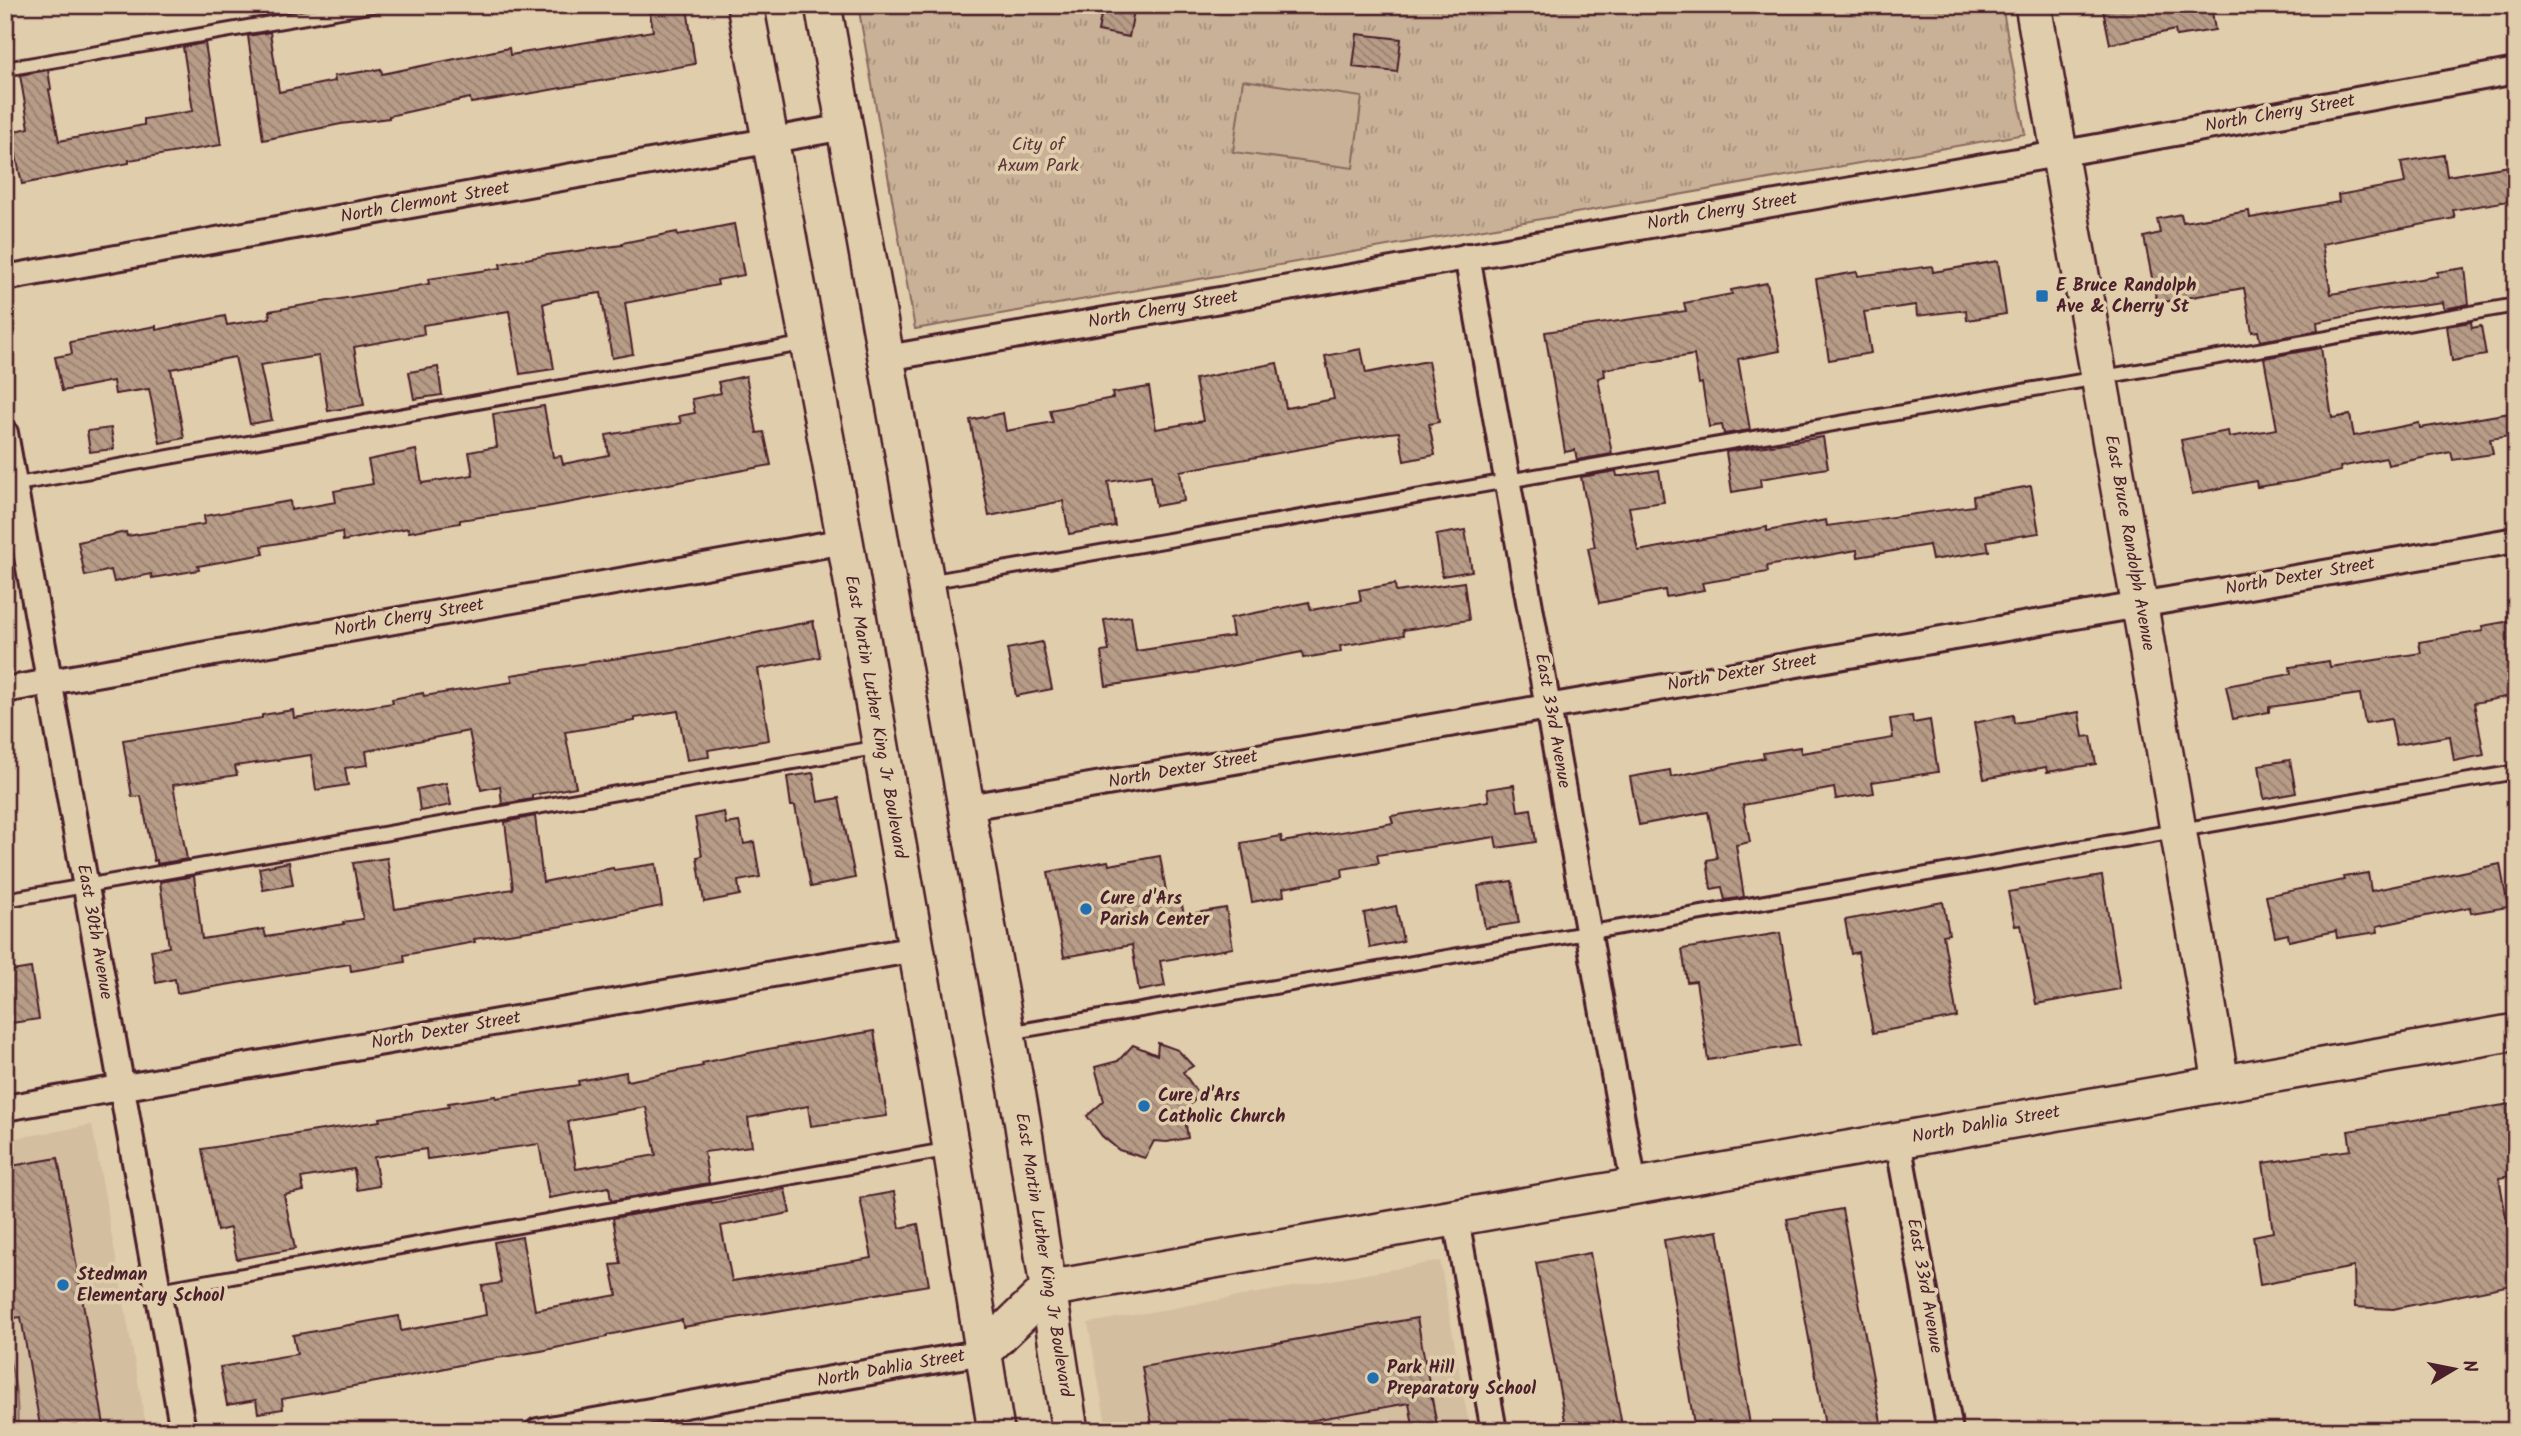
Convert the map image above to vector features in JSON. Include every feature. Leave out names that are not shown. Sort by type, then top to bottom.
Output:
[{"type":"main road","name":"East Martin Luther King Jr Boulevard","points":[[745,5],[809,343],[829,544],[881,747],[901,951],[951,1149],[996,1431]]},
{"type":"main road","name":"East Martin Luther King Jr Boulevard","points":[[822,5],[968,807],[1070,1431]]},
{"type":"main road","name":"East Bruce Randolph Avenue","points":[[2033,5],[2140,604],[2221,1082]]},
{"type":"main road","name":"North Dahlia Street","points":[[983,1352],[1048,1289],[2516,1032]]},
{"type":"street","name":"North Cherry Street","points":[[887,358],[2516,71]]},
{"type":"street","name":"North Clermont Street","points":[[5,278],[845,127]]},
{"type":"street","name":"East 33rd Avenue","points":[[1467,256],[1634,1186]]},
{"type":"street","name":"East 30th Avenue","points":[[5,432],[10,486],[50,682],[183,1431]]},
{"type":"street","name":"North Dexter Street","points":[[968,807],[2516,540]]},
{"type":"street","name":"North Cherry Street","points":[[5,690],[829,544]]},
{"type":"street","name":"North Dexter Street","points":[[5,1108],[901,951]]},
{"type":"street","name":"East 33rd Avenue","points":[[1898,1141],[1950,1431]]},
{"type":"street","points":[[1441,1221],[1494,1431]]},
{"type":"street","name":"North Dahlia Street","points":[[538,1431],[983,1352]]},
{"type":"lane","points":[[5,69],[375,5]]},
{"type":"lane","points":[[927,582],[2516,305]]},
{"type":"lane","points":[[10,486],[809,343]]},
{"type":"lane","points":[[5,900],[881,747]]},
{"type":"lane","points":[[1007,1033],[2516,772]]},
{"type":"lane","points":[[159,1290],[951,1149]]},
{"type":"shaded area","name":"Stedman Elementary School","points":[[92,1125],[147,1431],[5,1431],[5,1140]]},
{"type":"shaded area","points":[[1440,1261],[1470,1431],[1107,1431],[1088,1323]]},
{"type":"green space","name":"City of Axum Park","points":[[858,5],[2002,5],[2025,134],[915,329]]},
{"type":"green space","points":[[1243,80],[1362,97],[1353,168],[1233,152]]},
{"type":"green space","points":[[5,1343],[15,1386],[17,1431],[5,1431]]},
{"type":"building","points":[[1103,5],[1135,5],[1129,37],[1098,31]]},
{"type":"building","points":[[2102,5],[2211,5],[2215,30],[2176,36],[2175,30],[2110,44]]},
{"type":"building","points":[[687,7],[695,64],[471,103],[470,98],[389,118],[341,124],[263,140],[248,36],[270,32],[279,92],[335,81],[334,76],[381,69],[382,74],[509,48],[510,55],[653,31],[650,13]]},
{"type":"building","points":[[1357,34],[1401,39],[1397,72],[1353,67]]},
{"type":"building","points":[[205,43],[221,145],[129,160],[129,163],[22,184],[11,132],[29,128],[20,75],[48,70],[59,141],[144,125],[144,119],[193,111],[183,47]]},
{"type":"building","points":[[2444,155],[2447,176],[2510,166],[2515,200],[2453,210],[2455,218],[2322,244],[2331,294],[2438,276],[2437,272],[2465,268],[2469,304],[2444,309],[2443,302],[2379,310],[2317,322],[2318,331],[2260,341],[2258,331],[2252,332],[2244,288],[2157,303],[2144,237],[2160,233],[2157,219],[2181,214],[2183,222],[2249,211],[2250,218],[2339,202],[2338,195],[2405,183],[2401,162]]},
{"type":"building","points":[[734,224],[744,275],[717,280],[718,285],[625,303],[633,354],[612,358],[601,293],[543,304],[554,369],[520,374],[509,311],[423,325],[424,334],[354,347],[364,405],[328,411],[319,356],[260,365],[272,420],[250,424],[235,357],[171,369],[184,438],[160,443],[149,389],[115,394],[113,381],[62,391],[55,357],[72,354],[70,342],[156,326],[156,330],[225,316],[227,325],[270,318],[269,311],[429,284],[428,279],[501,268],[500,264]]},
{"type":"building","points":[[1998,261],[2006,314],[1967,320],[1966,310],[1917,316],[1916,305],[1864,312],[1871,353],[1829,360],[1816,279],[1857,272],[1858,276],[1932,266],[1933,272]]},
{"type":"building","points":[[1767,283],[1780,351],[1738,359],[1750,430],[1724,434],[1722,425],[1709,427],[1702,383],[1699,384],[1694,355],[1604,369],[1605,376],[1598,378],[1612,454],[1577,460],[1575,450],[1565,452],[1545,332],[1686,311],[1684,303],[1732,294],[1731,290]]},
{"type":"building","points":[[2471,322],[2472,328],[2481,326],[2486,355],[2452,361],[2447,326]]},
{"type":"building","points":[[2321,348],[2332,418],[2350,415],[2354,436],[2419,423],[2420,428],[2516,412],[2516,435],[2490,439],[2493,454],[2453,460],[2451,452],[2388,465],[2386,458],[2340,467],[2341,471],[2296,481],[2257,487],[2256,481],[2192,494],[2181,440],[2228,431],[2229,437],[2277,429],[2264,358]]},
{"type":"building","points":[[1361,349],[1366,373],[1428,361],[1439,422],[1429,424],[1435,455],[1404,461],[1399,432],[1180,471],[1184,501],[1156,506],[1151,475],[1108,482],[1115,526],[1069,534],[1063,501],[989,516],[970,420],[1003,413],[1006,431],[1053,422],[1050,410],[1113,398],[1112,393],[1149,387],[1156,429],[1203,421],[1195,379],[1277,363],[1286,408],[1334,399],[1325,356]]},
{"type":"building","points":[[438,367],[442,395],[414,399],[409,372]]},
{"type":"building","points":[[746,376],[757,433],[764,432],[771,465],[546,507],[460,520],[460,523],[409,532],[408,528],[343,541],[342,532],[262,546],[264,554],[152,578],[151,574],[114,582],[111,570],[85,576],[78,542],[126,532],[127,536],[205,524],[204,516],[290,501],[291,510],[336,502],[334,491],[373,484],[368,460],[416,450],[422,483],[473,475],[469,452],[497,447],[493,414],[544,406],[553,457],[561,456],[563,464],[609,455],[606,435],[681,423],[679,416],[695,413],[692,399],[721,393],[718,382]]},
{"type":"building","points":[[111,428],[114,449],[90,452],[87,431]]},
{"type":"building","points":[[1823,437],[1828,468],[1760,479],[1761,487],[1732,492],[1726,452]]},
{"type":"building","points":[[1659,470],[1664,502],[1629,507],[1638,551],[1767,527],[1767,531],[1826,520],[1827,526],[1974,506],[1973,496],[2031,486],[2039,533],[1987,541],[1989,551],[1932,560],[1929,545],[1858,557],[1857,550],[1767,566],[1768,572],[1702,583],[1704,590],[1666,597],[1665,590],[1599,603],[1588,548],[1595,547],[1581,477],[1616,471],[1617,476],[1623,476]]},
{"type":"building","points":[[1465,530],[1472,571],[1442,576],[1436,535]]},
{"type":"building","points":[[1464,582],[1469,620],[1403,630],[1404,635],[1340,646],[1341,652],[1303,658],[1302,652],[1200,672],[1106,686],[1101,652],[1109,651],[1104,620],[1131,616],[1136,651],[1233,636],[1230,618],[1309,602],[1311,610],[1361,601],[1359,590],[1395,584],[1396,592]]},
{"type":"building","points":[[2516,620],[2516,695],[2474,703],[2484,755],[2454,761],[2450,736],[2396,745],[2391,719],[2365,723],[2360,694],[2269,707],[2269,712],[2233,719],[2226,686],[2291,674],[2290,667],[2329,661],[2330,667],[2421,653],[2419,642],[2483,631],[2482,626]]},
{"type":"building","points":[[813,621],[820,657],[758,669],[769,740],[708,750],[709,757],[687,760],[678,711],[565,732],[576,787],[502,804],[500,786],[481,790],[469,731],[366,751],[368,765],[345,768],[348,785],[316,790],[311,755],[235,766],[237,775],[173,785],[187,859],[157,864],[157,860],[154,861],[141,796],[132,797],[123,740],[262,718],[262,715],[293,710],[294,718],[393,703],[392,699],[423,693],[424,696],[513,682],[511,675],[694,646]]},
{"type":"building","points":[[1042,642],[1052,689],[1016,696],[1007,649]]},
{"type":"building","points":[[2079,712],[2083,737],[2091,736],[2096,764],[2047,772],[2046,767],[1984,779],[1974,723],[2013,715],[2014,723]]},
{"type":"building","points":[[1912,716],[1913,723],[1930,720],[1938,772],[1872,782],[1874,793],[1836,799],[1834,788],[1743,805],[1750,842],[1736,845],[1744,897],[1725,900],[1722,887],[1711,889],[1707,860],[1717,858],[1708,812],[1639,825],[1630,777],[1670,770],[1671,777],[1764,758],[1763,753],[1800,747],[1801,753],[1893,738],[1890,719]]},
{"type":"building","points":[[2290,760],[2296,793],[2264,799],[2259,765]]},
{"type":"building","points":[[813,773],[818,802],[839,798],[855,878],[811,887],[795,806],[791,806],[787,777]]},
{"type":"building","points":[[446,783],[451,805],[420,811],[417,789]]},
{"type":"building","points":[[1514,785],[1518,811],[1531,809],[1536,842],[1497,848],[1495,837],[1377,855],[1379,863],[1342,869],[1343,877],[1283,888],[1284,896],[1252,902],[1241,843],[1281,836],[1282,842],[1393,823],[1391,816],[1489,801],[1487,789]]},
{"type":"building","points":[[724,812],[726,824],[739,822],[744,844],[754,842],[760,877],[738,881],[740,895],[704,902],[697,857],[702,856],[695,818]]},
{"type":"building","points":[[535,816],[543,882],[613,868],[656,864],[662,906],[563,926],[474,939],[475,942],[404,955],[405,962],[351,971],[350,964],[177,993],[175,979],[156,983],[151,950],[169,947],[160,882],[194,876],[202,939],[264,929],[266,937],[344,924],[343,922],[363,919],[353,863],[387,858],[395,909],[513,889],[505,822]]},
{"type":"building","points":[[1160,856],[1167,897],[1180,895],[1184,915],[1226,908],[1233,948],[1160,961],[1165,986],[1139,991],[1132,945],[1064,957],[1048,872],[1108,861],[1109,865]]},
{"type":"building","points":[[289,862],[293,885],[263,890],[259,868]]},
{"type":"building","points":[[2500,864],[2508,907],[2471,913],[2470,907],[2377,926],[2378,932],[2337,938],[2336,931],[2289,941],[2288,934],[2275,937],[2266,896],[2368,873],[2371,891]]},
{"type":"building","points":[[2102,876],[2120,989],[2036,1004],[2021,925],[2015,926],[2008,892]]},
{"type":"building","points":[[1512,881],[1519,923],[1485,928],[1478,886]]},
{"type":"building","points":[[1943,902],[1949,934],[1943,935],[1957,1017],[1873,1033],[1858,952],[1851,954],[1845,920]]},
{"type":"building","points":[[1396,906],[1403,941],[1370,948],[1364,913]]},
{"type":"building","points":[[1780,933],[1799,1045],[1708,1060],[1696,981],[1687,982],[1682,949]]},
{"type":"building","points":[[31,968],[39,1019],[5,1024],[5,972]]},
{"type":"building","points":[[874,1031],[887,1116],[811,1126],[808,1106],[748,1118],[752,1146],[704,1152],[709,1183],[611,1201],[609,1187],[549,1198],[539,1144],[427,1159],[426,1149],[374,1157],[379,1186],[357,1190],[354,1169],[301,1178],[304,1191],[284,1195],[295,1249],[237,1259],[230,1228],[217,1231],[202,1149],[380,1121],[379,1118],[449,1107],[448,1103],[579,1085],[578,1081],[626,1072],[627,1081],[703,1066],[702,1063]],"holes":[[[646,1107],[656,1155],[576,1169],[568,1121]]]},
{"type":"building","points":[[1158,1043],[1178,1050],[1193,1066],[1183,1072],[1199,1095],[1184,1112],[1188,1138],[1167,1142],[1154,1141],[1145,1158],[1119,1150],[1102,1136],[1087,1116],[1104,1101],[1095,1067],[1118,1061],[1133,1045],[1157,1055]]},
{"type":"building","points":[[2516,1103],[2516,1175],[2499,1178],[2511,1244],[2516,1243],[2516,1284],[2393,1309],[2355,1307],[2354,1267],[2260,1285],[2253,1236],[2273,1232],[2263,1163],[2351,1150],[2348,1131]]},
{"type":"building","points":[[58,1158],[105,1431],[41,1431],[21,1317],[5,1319],[5,1236],[10,1235],[5,1210],[5,1167]]},
{"type":"building","points":[[785,1189],[790,1213],[721,1226],[732,1281],[872,1258],[860,1198],[894,1192],[900,1228],[918,1224],[929,1285],[683,1327],[682,1320],[541,1351],[282,1399],[283,1409],[258,1413],[256,1400],[227,1405],[220,1367],[297,1354],[293,1335],[399,1316],[401,1331],[486,1315],[482,1286],[501,1283],[494,1242],[522,1237],[535,1310],[617,1295],[611,1265],[621,1264],[613,1218]]},
{"type":"building","points":[[1842,1209],[1881,1422],[1826,1431],[1787,1219]]},
{"type":"building","points":[[1718,1231],[1751,1431],[1695,1431],[1664,1240]]},
{"type":"building","points":[[1590,1253],[1623,1431],[1567,1431],[1536,1263]]},
{"type":"building","points":[[1417,1318],[1438,1431],[1414,1431],[1409,1403],[1252,1431],[1153,1431],[1142,1367]]},
{"type":"place","name":"E Bruce Randolph Ave & Cherry St","points":[[2042,296]]},
{"type":"place","name":"Cure d'Ars Parish Center","points":[[1086,909]]},
{"type":"place","name":"Cure d'Ars Catholic Church","points":[[1144,1106]]},
{"type":"place","name":"Stedman Elementary School","points":[[63,1285]]},
{"type":"place","name":"Park Hill Preparatory School","points":[[1373,1378]]}]
